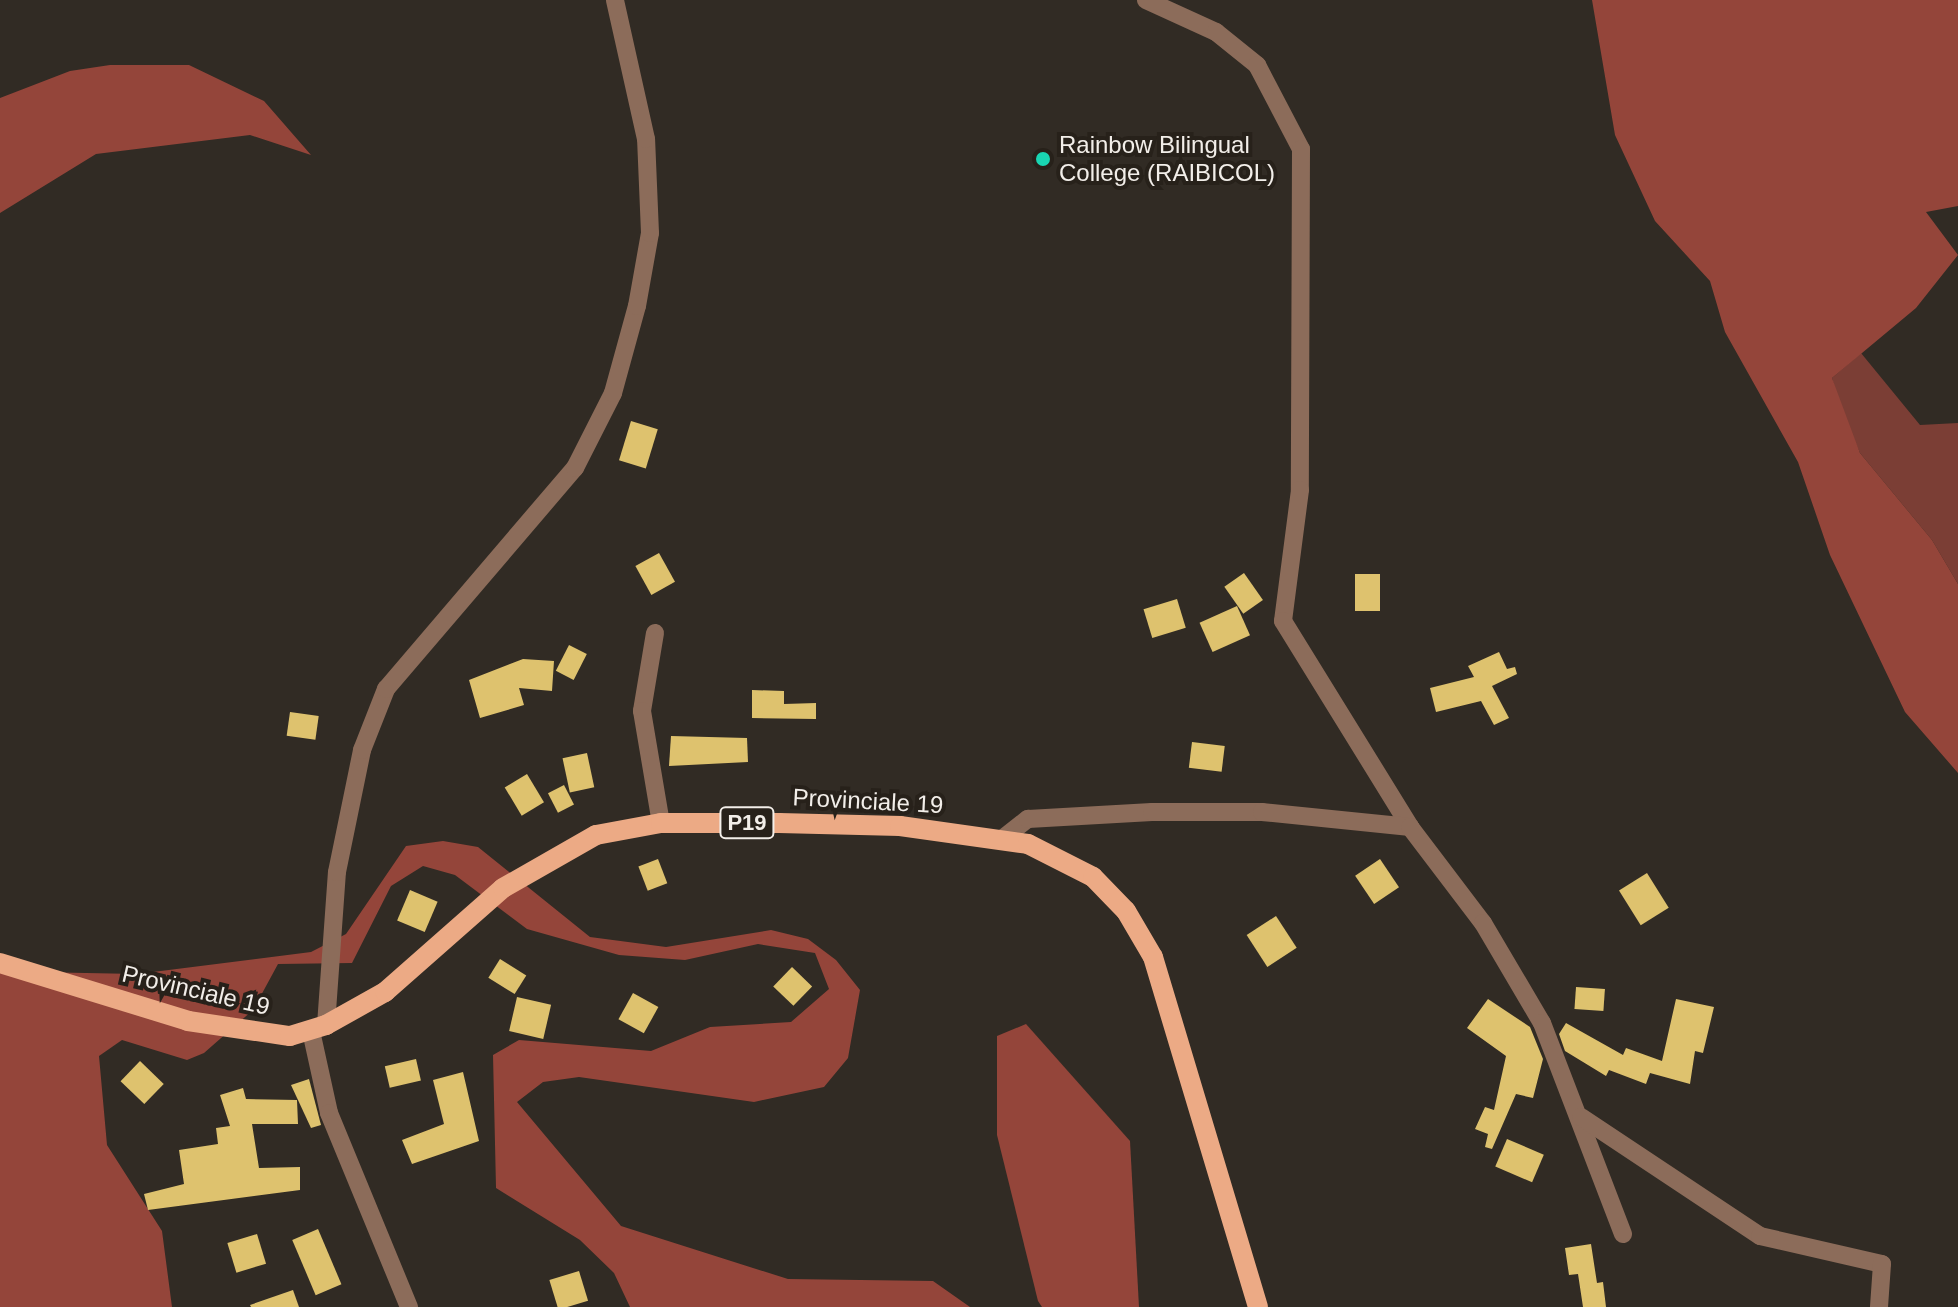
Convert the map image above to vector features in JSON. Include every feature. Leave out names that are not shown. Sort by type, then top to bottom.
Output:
[{"type":"main road","name":"Provinciale 19","points":[[0,963],[188,1021],[259,1034],[319,1028],[406,977],[503,888],[550,858],[596,835],[661,823],[900,826],[1002,839],[1046,851],[1093,877],[1142,935],[1258,1307]]},
{"type":"street","points":[[409,1307],[329,1113],[319,1028],[337,872],[362,750],[386,689],[575,468],[613,393],[633,321],[650,233],[646,139],[615,0]]},
{"type":"street","points":[[1146,0],[1216,32],[1257,65],[1301,149],[1300,490],[1283,621],[1410,827],[1483,923],[1535,1010],[1581,1117],[1623,1234]]},
{"type":"street","points":[[655,633],[642,711],[661,823]]},
{"type":"street","points":[[1002,839],[1028,819],[1152,812],[1262,812],[1387,820],[1410,827]]},
{"type":"street","points":[[1581,1117],[1760,1236],[1882,1264],[1879,1307]]},
{"type":"shaded area","points":[[1592,0],[1958,0],[1958,206],[1926,212],[1958,255],[1916,308],[1832,378],[1860,453],[1932,540],[1958,584],[1958,773],[1905,712],[1830,555],[1798,462],[1725,332],[1710,281],[1655,221],[1615,135]]},
{"type":"shaded area","points":[[110,65],[189,65],[264,101],[311,155],[250,135],[96,154],[0,213],[0,98],[70,71]]},
{"type":"shaded area","points":[[1861,353],[1920,425],[1958,423],[1958,584],[1932,540],[1860,453],[1839,405],[1832,378]]},
{"type":"shaded area","points":[[443,841],[478,847],[590,937],[666,947],[771,930],[808,939],[836,960],[860,990],[848,1058],[824,1087],[754,1102],[579,1077],[543,1082],[517,1102],[621,1226],[788,1279],[933,1281],[970,1307],[630,1307],[614,1273],[580,1240],[496,1188],[493,1055],[519,1040],[651,1051],[710,1027],[791,1022],[829,989],[815,953],[758,944],[685,960],[619,955],[527,929],[455,875],[423,866],[391,886],[352,963],[278,964],[253,1010],[204,1053],[187,1060],[122,1040],[99,1056],[107,1145],[162,1231],[172,1307],[0,1307],[0,963],[35,972],[137,974],[311,952],[346,934],[406,846]]},
{"type":"shaded area","points":[[1026,1024],[1130,1141],[1139,1307],[1042,1307],[1038,1301],[997,1135],[997,1036]]},
{"type":"building","points":[[631,421],[658,429],[646,468],[619,460]]},
{"type":"building","points":[[659,553],[675,582],[651,595],[635,566]]},
{"type":"building","points":[[1244,573],[1263,600],[1243,614],[1224,587]]},
{"type":"building","points":[[1355,574],[1380,574],[1380,611],[1355,611]]},
{"type":"building","points":[[1177,599],[1186,628],[1152,638],[1144,609]]},
{"type":"building","points":[[1237,606],[1250,635],[1213,652],[1200,623]]},
{"type":"building","points":[[569,645],[587,654],[574,680],[556,671]]},
{"type":"building","points":[[1499,652],[1507,669],[1515,667],[1517,674],[1492,686],[1509,718],[1494,725],[1481,701],[1436,712],[1430,688],[1474,677],[1468,666]]},
{"type":"building","points":[[523,659],[554,661],[552,691],[519,688],[524,705],[480,718],[469,680]]},
{"type":"building","points":[[752,690],[784,691],[784,704],[816,703],[816,719],[752,718]]},
{"type":"building","points":[[290,712],[319,716],[315,740],[287,736]]},
{"type":"building","points":[[671,736],[747,738],[748,762],[669,766]]},
{"type":"building","points":[[1192,742],[1225,746],[1222,772],[1189,768]]},
{"type":"building","points":[[587,753],[594,787],[570,792],[563,758]]},
{"type":"building","points":[[527,774],[544,802],[522,816],[505,787]]},
{"type":"building","points":[[564,785],[574,805],[558,813],[548,793]]},
{"type":"building","points":[[658,859],[667,883],[648,891],[638,867]]},
{"type":"building","points":[[1380,859],[1399,887],[1374,904],[1355,876]]},
{"type":"building","points":[[1647,873],[1669,908],[1641,925],[1619,890]]},
{"type":"building","points":[[410,890],[438,902],[425,932],[397,920]]},
{"type":"building","points":[[1276,916],[1297,948],[1267,967],[1247,935]]},
{"type":"building","points":[[500,959],[526,975],[515,994],[488,978]]},
{"type":"building","points":[[792,967],[812,986],[793,1006],[773,986]]},
{"type":"building","points":[[1576,987],[1605,989],[1603,1011],[1574,1009]]},
{"type":"building","points":[[633,993],[658,1007],[644,1033],[618,1019]]},
{"type":"building","points":[[517,997],[551,1005],[543,1039],[509,1031]]},
{"type":"building","points":[[1488,999],[1530,1027],[1543,1059],[1533,1098],[1516,1094],[1492,1149],[1485,1147],[1488,1134],[1475,1129],[1485,1107],[1494,1110],[1506,1056],[1467,1028]]},
{"type":"building","points":[[1676,999],[1714,1007],[1703,1053],[1695,1051],[1690,1084],[1650,1073],[1646,1084],[1609,1070],[1606,1076],[1565,1051],[1559,1034],[1566,1023],[1623,1055],[1626,1048],[1662,1061]]},
{"type":"building","points":[[416,1059],[421,1080],[390,1088],[385,1066]]},
{"type":"building","points":[[140,1061],[164,1084],[144,1104],[121,1081]]},
{"type":"building","points":[[463,1072],[479,1141],[412,1164],[402,1140],[444,1124],[433,1080]]},
{"type":"building","points":[[309,1079],[321,1125],[311,1128],[291,1085]]},
{"type":"building","points":[[243,1088],[246,1099],[297,1100],[298,1124],[252,1124],[259,1168],[300,1167],[300,1190],[148,1210],[144,1194],[184,1184],[179,1150],[218,1144],[216,1128],[230,1126],[220,1095]]},
{"type":"building","points":[[1507,1139],[1544,1155],[1532,1182],[1495,1167]]},
{"type":"building","points":[[318,1229],[341,1284],[316,1295],[292,1240]]},
{"type":"building","points":[[257,1234],[266,1264],[236,1273],[227,1243]]},
{"type":"building","points":[[1591,1244],[1597,1283],[1603,1282],[1606,1307],[1583,1307],[1578,1274],[1569,1275],[1565,1248]]},
{"type":"building","points":[[579,1271],[588,1301],[558,1307],[549,1280]]},
{"type":"building","points":[[293,1290],[299,1307],[250,1305]]},
{"type":"place","name":"Rainbow Bilingual College (RAIBICOL)","points":[[1043,159]]}]
